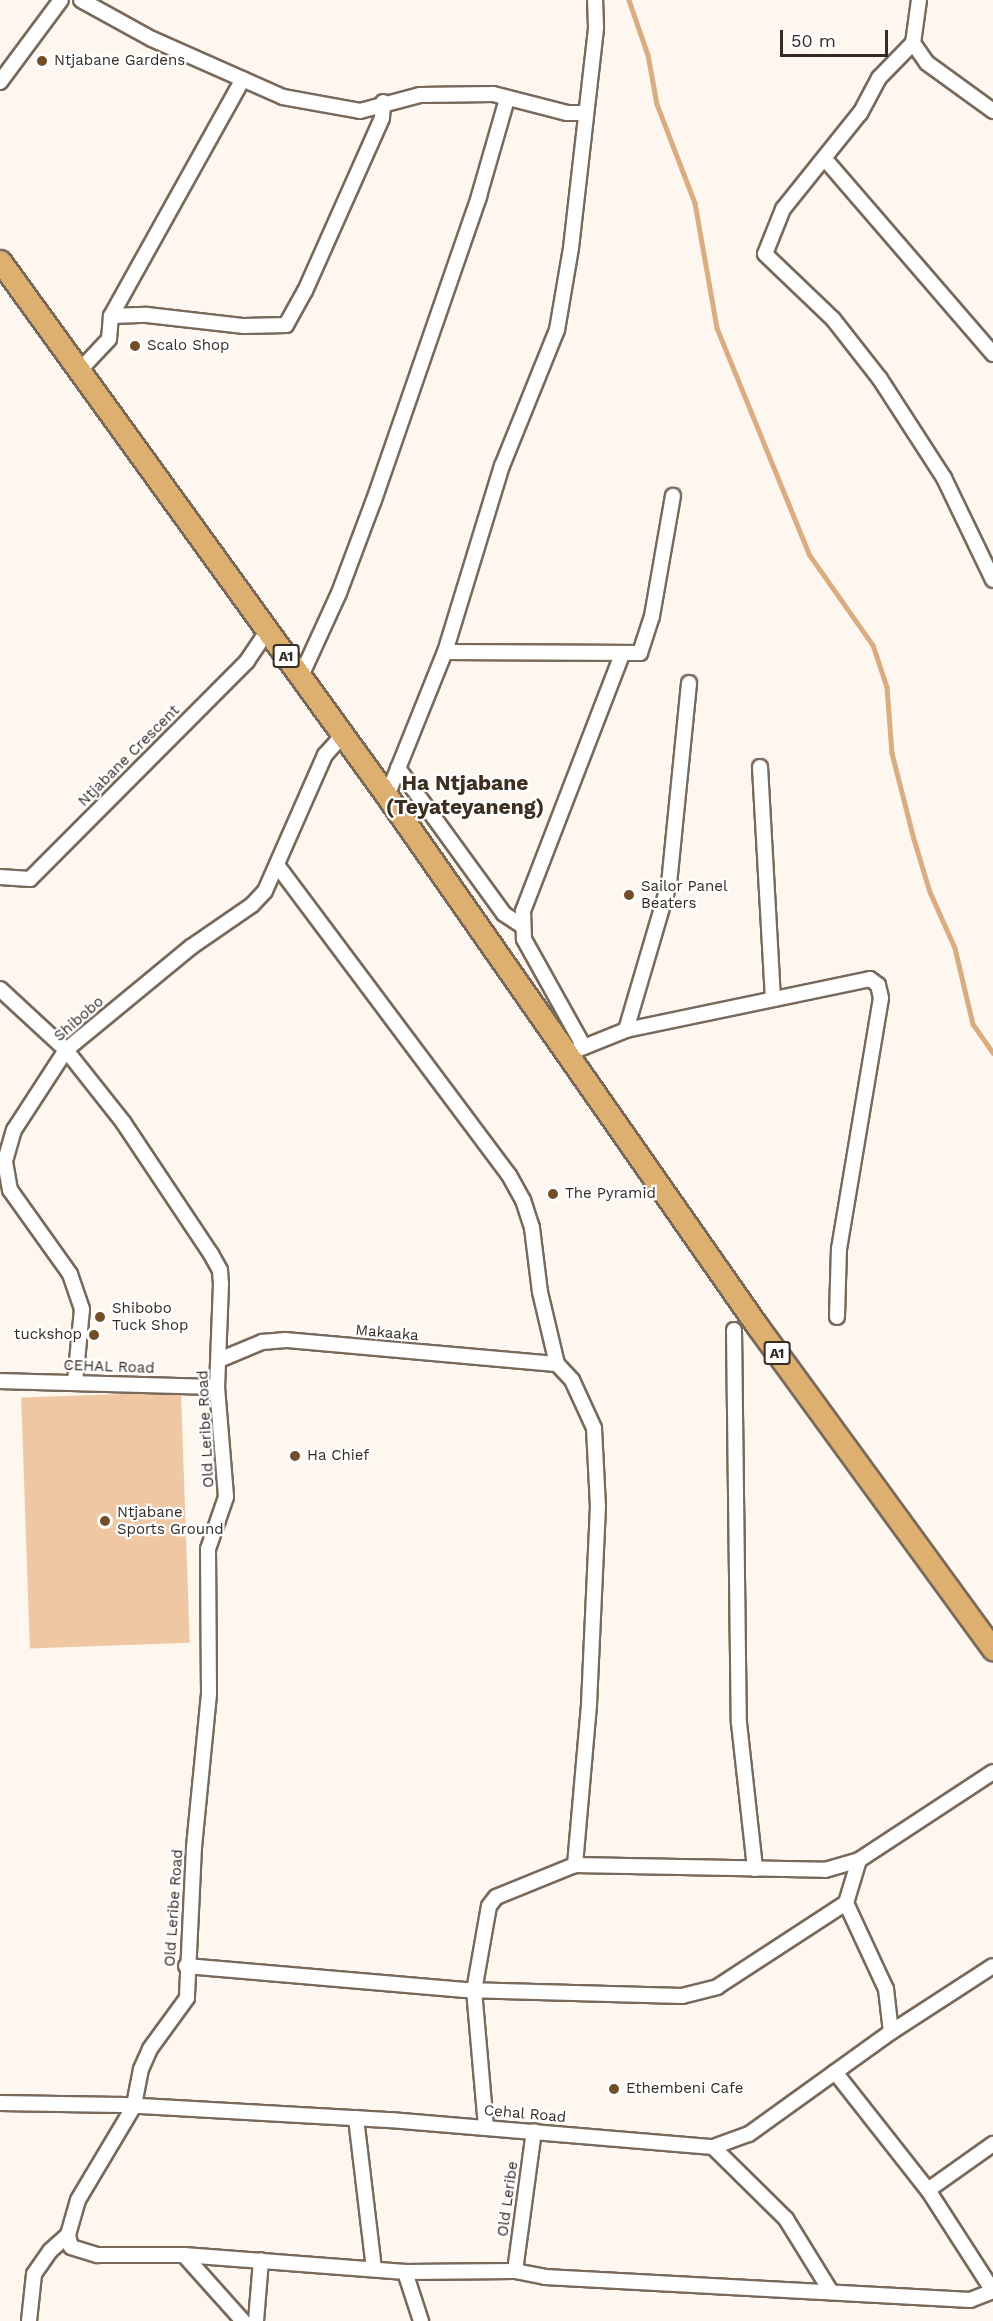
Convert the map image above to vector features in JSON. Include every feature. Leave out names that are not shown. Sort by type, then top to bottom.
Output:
[{"type":"main road","name":"A1","points":[[0,261],[387,796],[576,1050],[758,1327],[993,1649]]},
{"type":"street","points":[[0,82],[61,0]]},
{"type":"street","points":[[81,0],[152,39],[283,97],[360,111],[383,102],[463,92],[507,99],[567,113],[586,113]]},
{"type":"street","points":[[387,796],[445,652],[502,466],[557,330],[596,27],[595,0]]},
{"type":"street","points":[[919,0],[913,43],[879,78],[860,113],[783,209],[765,254],[832,319],[880,379],[944,478],[993,580]]},
{"type":"street","points":[[913,43],[927,63],[993,111]]},
{"type":"street","points":[[79,371],[109,339],[111,316],[243,79]]},
{"type":"street","points":[[301,676],[339,592],[374,500],[479,196],[507,99]]},
{"type":"street","points":[[111,316],[147,315],[244,326],[286,325],[305,291],[382,118],[383,102]]},
{"type":"street","points":[[824,159],[993,354]]},
{"type":"street","points":[[445,652],[622,656],[640,653],[652,616],[673,496]]},
{"type":"street","name":"Ntjabane Crescent","points":[[0,877],[30,879],[246,661],[267,631]]},
{"type":"street","points":[[622,656],[583,762],[526,896],[521,925],[524,939],[576,1050],[626,1030],[713,1014],[773,998],[870,979],[880,993],[840,1236],[837,1317]]},
{"type":"street","points":[[626,1030],[669,884],[689,683]]},
{"type":"street","name":"Shibobo","points":[[75,1382],[82,1309],[70,1274],[10,1190],[5,1161],[7,1129],[66,1050],[191,947],[252,905],[264,891],[325,755],[343,735]]},
{"type":"street","points":[[760,766],[773,998]]},
{"type":"street","points":[[398,768],[504,914],[521,925]]},
{"type":"street","points":[[277,865],[509,1174],[523,1200],[532,1228],[540,1292],[557,1365],[584,1402],[594,1428],[598,1456],[589,1705],[574,1865]]},
{"type":"street","name":"Old Leribe Road","points":[[0,989],[66,1050],[174,1193],[220,1270],[218,1387],[226,1497],[208,1549],[209,1694],[186,1966],[187,1998],[150,2049],[141,2069],[134,2106]]},
{"type":"street","points":[[734,1330],[739,1724],[749,1783],[755,1869]]},
{"type":"street","name":"Makaaka","points":[[219,1360],[262,1342],[286,1340],[557,1365]]},
{"type":"street","name":"CEHAL Road","points":[[0,1382],[218,1387]]},
{"type":"street","points":[[486,2127],[474,1991],[489,1906],[496,1897],[574,1865],[825,1870],[860,1860],[993,1772]]},
{"type":"street","points":[[186,1966],[474,1991],[698,1993],[717,1987],[846,1903],[860,1860]]},
{"type":"street","points":[[846,1903],[886,1989],[891,2032]]},
{"type":"street","name":"Cehal Road","points":[[0,2103],[134,2106],[356,2118],[713,2146],[749,2134],[891,2032],[993,1966]]},
{"type":"street","points":[[68,2235],[71,2247],[79,2252],[184,2255],[405,2272],[514,2271],[545,2277],[970,2300],[993,2291],[928,2190],[835,2072]]},
{"type":"street","points":[[29,2321],[34,2274],[50,2252],[68,2235],[84,2188],[134,2106]]},
{"type":"street","points":[[356,2118],[374,2270]]},
{"type":"street","name":"Old Leribe","points":[[514,2271],[534,2131]]},
{"type":"street","points":[[928,2190],[993,2144]]},
{"type":"street","points":[[713,2146],[786,2219],[831,2292]]},
{"type":"street","points":[[184,2255],[243,2321]]},
{"type":"street","points":[[256,2321],[261,2260]]},
{"type":"street","points":[[405,2272],[421,2321]]},
{"type":"shaded area","name":"Ntjabane Sports Ground","points":[[181,1392],[190,1643],[30,1648],[21,1398]]},
{"type":"waterway","points":[[629,0],[648,55],[657,104],[695,203],[717,328],[809,554],[873,645],[887,687],[892,753],[914,839],[930,892],[955,948],[973,1024],[993,1053]]},
{"type":"place","name":"Ntjabane Gardens","points":[[42,61]]},
{"type":"place","name":"Scalo Shop","points":[[135,346]]},
{"type":"place","name":"Sailor Panel Beaters","points":[[629,895]]},
{"type":"place","name":"The Pyramid","points":[[553,1194]]},
{"type":"place","name":"Shibobo Tuck Shop","points":[[100,1317]]},
{"type":"place","name":"tuckshop","points":[[94,1335]]},
{"type":"place","name":"Ha Chief","points":[[295,1456]]},
{"type":"place","name":"Ntjabane Sports Ground","points":[[105,1521]]},
{"type":"place","name":"Ethembeni Cafe","points":[[614,2089]]},
{"type":"district","name":"Ha Ntjabane (Teyateyaneng)","points":[[465,795]]}]
